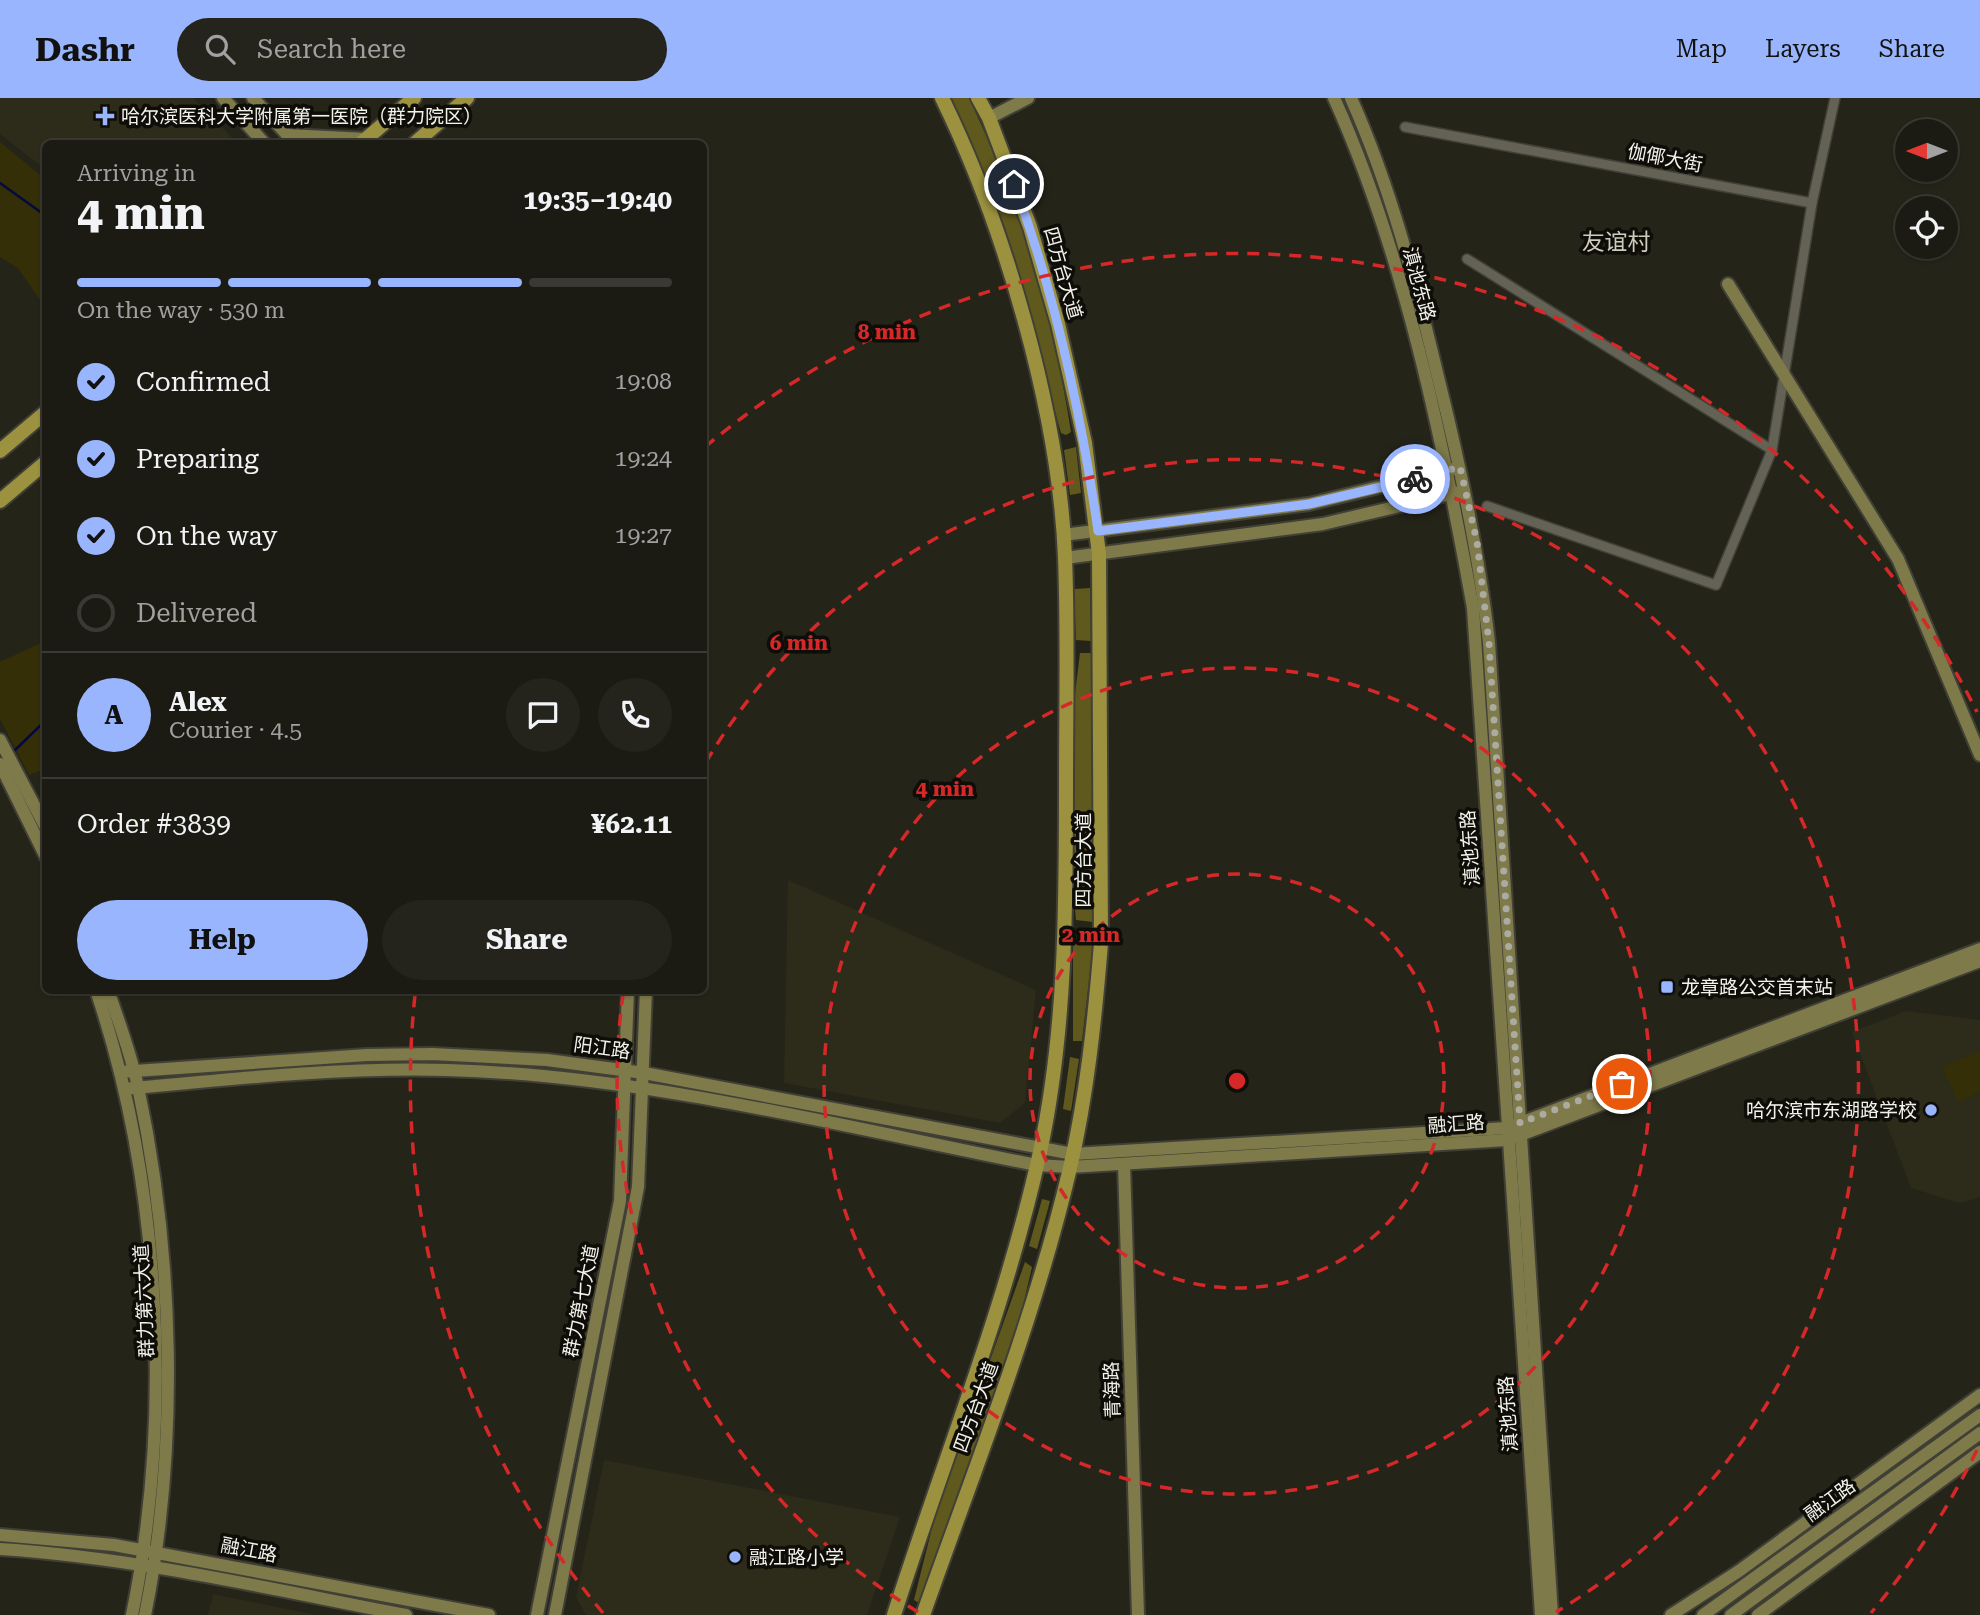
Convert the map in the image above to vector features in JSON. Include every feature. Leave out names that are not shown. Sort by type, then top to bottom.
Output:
[{"type":"main road","points":[[364,140],[414,98]]},
{"type":"main road","points":[[419,140],[467,98]]},
{"type":"main road","name":"四方台大道","points":[[894,1615],[1005,1287],[1040,1149],[1057,1049],[1065,943],[1065,558],[1048,428],[1016,294],[988,207],[942,98]]},
{"type":"main road","name":"四方台大道","points":[[923,1615],[1029,1317],[1072,1161],[1097,996],[1101,943],[1098,531],[1085,443],[1058,324],[1030,228],[989,118],[978,98]]},
{"type":"main road","points":[[0,451],[42,415]]},
{"type":"main road","points":[[0,500],[42,465]]},
{"type":"street","points":[[223,98],[261,140]]},
{"type":"street","points":[[253,98],[291,139],[327,140]]},
{"type":"street","points":[[989,118],[1028,98]]},
{"type":"street","name":"滇池东路","points":[[1334,98],[1367,176],[1383,225],[1451,494],[1477,646],[1507,1134],[1543,1614]]},
{"type":"street","name":"滇池东路","points":[[1351,98],[1377,159],[1408,253],[1477,542],[1489,643],[1520,1129],[1543,1614]]},
{"type":"street","points":[[1487,506],[1716,585],[1772,450],[1812,203],[1835,98]]},
{"type":"street","name":"伽倻大街","points":[[1405,127],[1812,203]]},
{"type":"street","points":[[1467,259],[1772,450]]},
{"type":"street","points":[[1728,284],[1898,559],[1980,755]]},
{"type":"street","points":[[1063,535],[1309,504],[1460,467]]},
{"type":"street","points":[[1065,558],[1323,524],[1466,490]]},
{"type":"street","points":[[1,742],[42,847]]},
{"type":"street","points":[[0,764],[16,782],[42,822]]},
{"type":"street","name":"融汇路","points":[[1072,1161],[1124,1164],[1507,1134],[1980,949]]},
{"type":"street","name":"融汇路","points":[[1520,1129],[1980,961]]},
{"type":"street","name":"群力第六大道","points":[[97,994],[120,1072],[131,1089],[151,1162],[165,1306],[166,1394],[145,1615]]},
{"type":"street","name":"群力第六大道","points":[[109,994],[134,1071],[131,1089],[153,1307],[153,1429],[144,1550]]},
{"type":"street","name":"群力第七大道","points":[[537,1615],[620,1201],[628,994]]},
{"type":"street","name":"群力第七大道","points":[[555,1615],[638,1186],[646,994]]},
{"type":"street","name":"阳江路","points":[[120,1072],[367,1055],[432,1054],[547,1060],[644,1073],[1040,1149],[1072,1161]]},
{"type":"street","name":"阳江路","points":[[131,1089],[399,1070],[546,1076],[644,1089],[1036,1165],[1072,1161]]},
{"type":"street","name":"融汇路","points":[[1072,1161],[1507,1134]]},
{"type":"street","name":"青海路","points":[[1124,1164],[1138,1615]]},
{"type":"street","points":[[1671,1615],[1739,1571],[1980,1395]]},
{"type":"street","name":"融江路","points":[[1703,1615],[1980,1415]]},
{"type":"street","name":"融江路","points":[[1731,1615],[1980,1433]]},
{"type":"street","points":[[1758,1615],[1980,1452]]},
{"type":"street","name":"融江路","points":[[0,1535],[93,1541],[144,1550],[151,1561],[406,1615]]},
{"type":"street","name":"融江路","points":[[0,1549],[151,1561],[489,1615]]},
{"type":"street","name":"群力第六大道","points":[[132,1615],[151,1561]]},
{"type":"shaded area","name":"哈尔滨医科大学附属第一医院（群力院区）","points":[[0,98],[193,98],[234,140],[42,140],[42,167],[0,134]]},
{"type":"shaded area","points":[[949,98],[969,98],[1019,220],[1055,345],[1071,432],[1066,435],[1061,433],[1005,228]]},
{"type":"shaded area","points":[[0,142],[42,177],[42,303],[18,268],[0,257]]},
{"type":"shaded area","points":[[1076,447],[1081,493],[1070,495],[1064,450]]},
{"type":"shaded area","points":[[1090,588],[1091,641],[1076,640],[1074,589]]},
{"type":"shaded area","points":[[42,642],[42,770],[29,775],[0,719],[0,662]]},
{"type":"shaded area","points":[[1080,653],[1091,653],[1093,922],[1076,920],[1074,898],[1075,694]]},
{"type":"shaded area","points":[[788,880],[1036,990],[1025,1103],[1000,1123],[784,1083]]},
{"type":"shaded area","points":[[1083,935],[1091,937],[1093,946],[1082,1041],[1073,1041],[1073,948],[1075,939]]},
{"type":"shaded area","name":"哈尔滨市东湖路学校","points":[[1906,1011],[1980,1020],[1980,1196],[1971,1200],[1959,1203],[1911,1188],[1852,1032]]},
{"type":"shaded area","points":[[1980,1051],[1980,1092],[1958,1102],[1942,1067]]},
{"type":"shaded area","points":[[1070,1057],[1079,1059],[1071,1111],[1063,1109]]},
{"type":"shaded area","points":[[1042,1199],[1050,1201],[1037,1249],[1029,1246]]},
{"type":"shaded area","points":[[1025,1262],[1032,1267],[1017,1331],[944,1544],[919,1603],[914,1600],[936,1512]]},
{"type":"shaded area","name":"融江路小学","points":[[604,1460],[900,1517],[867,1615],[586,1615],[576,1597]]},
{"type":"shaded area","points":[[213,1594],[317,1615],[208,1615]]},
{"type":"waterway","points":[[0,183],[42,213]]},
{"type":"waterway","points":[[12,753],[42,724]]},
{"type":"way so far","points":[[1415,479],[1460,467],[1477,542],[1489,643],[1520,1123],[1622,1084]]},
{"type":"place","name":"哈尔滨医科大学附属第一医院（群力院区）","points":[[105,116]]},
{"type":"place","name":"龙章路公交首末站","points":[[1667,987]]},
{"type":"place","name":"哈尔滨市东湖路学校","points":[[1931,1110]]},
{"type":"place","name":"融江路小学","points":[[735,1557]]},
{"type":"district","name":"友谊村","points":[[1616,242]]},
{"type":"route","points":[[1014,184],[1058,324],[1085,443],[1098,531],[1309,504],[1415,479]]}]
